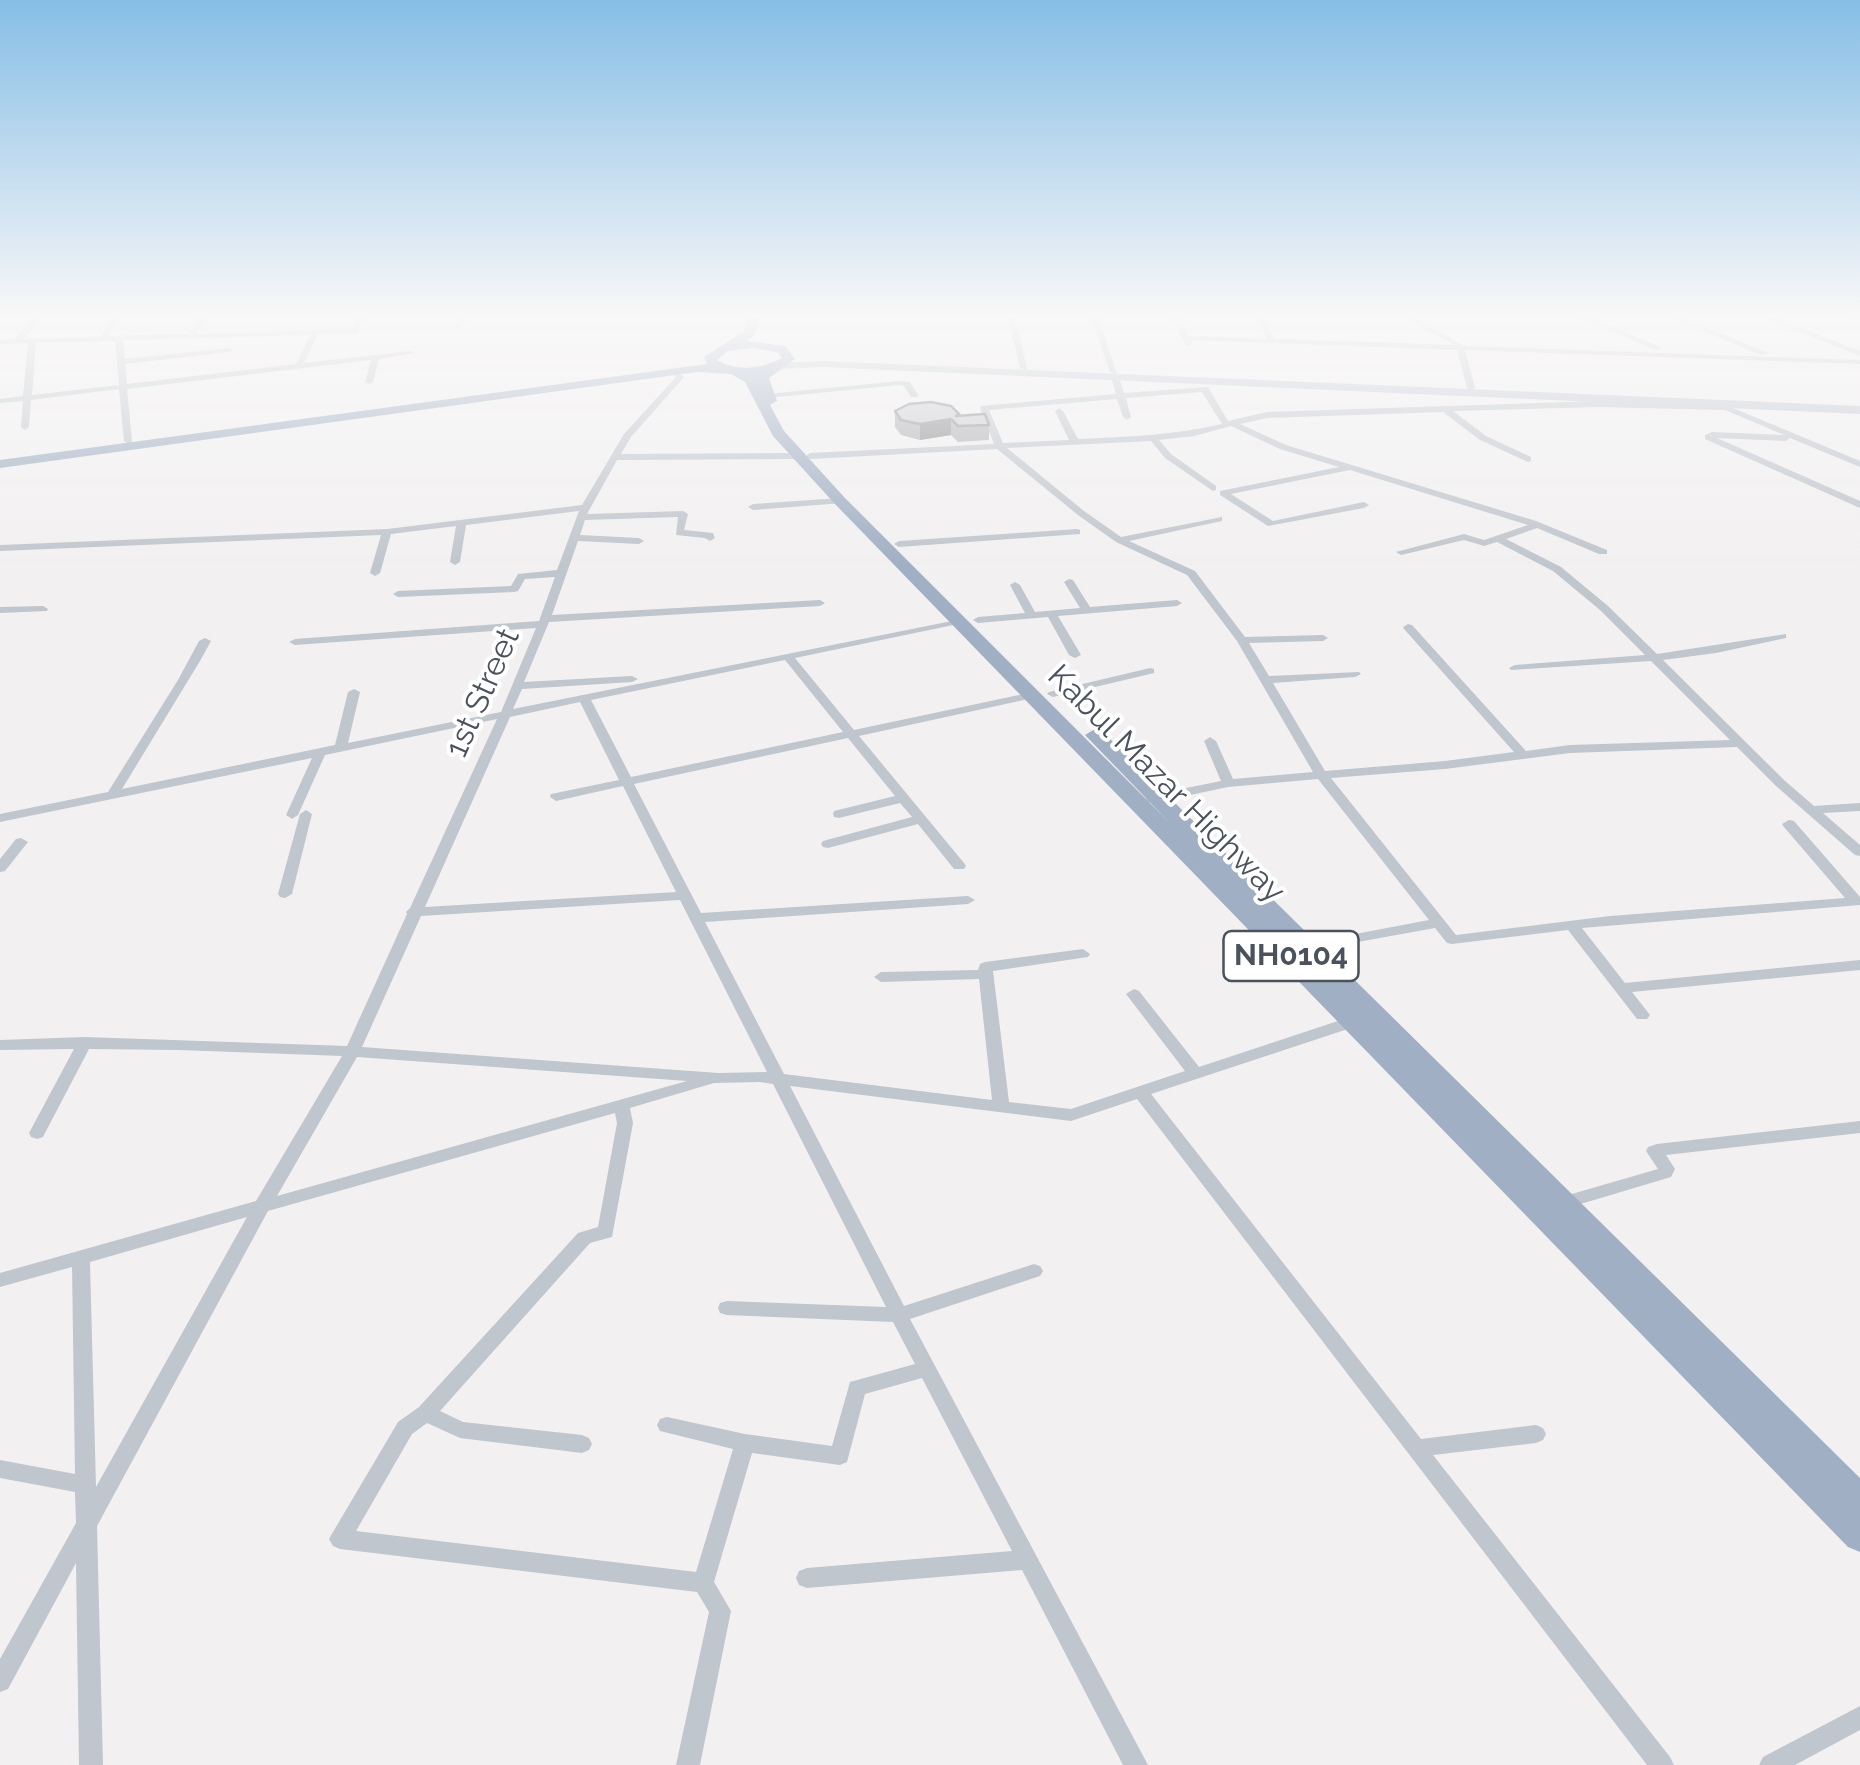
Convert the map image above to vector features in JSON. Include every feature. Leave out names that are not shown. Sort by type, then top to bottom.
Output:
[{"type":"highway","points":[[0,462],[422,400]]},
{"type":"highway","points":[[0,462],[458,400]]},
{"type":"highway","name":"Kabul Mazar Highway","points":[[760,400],[770,420],[840,500],[968,620],[1148,800],[1354,1021],[1860,1536]]},
{"type":"highway","name":"Kabul Mazar Highway","points":[[770,400],[803,456],[900,544],[968,620]]},
{"type":"highway","name":"Kabul Mazar Highway","points":[[1148,800],[1308,946],[1860,1500]]},
{"type":"main road","points":[[1688,400],[1860,408]]},
{"type":"main road","points":[[1712,400],[1860,408]]},
{"type":"street","points":[[25,427],[28,400]]},
{"type":"street","points":[[123,400],[128,441]]},
{"type":"street","name":"1st Street","points":[[0,1681],[262,1206],[352,1052],[517,686],[583,512],[613,457],[657,400]]},
{"type":"street","points":[[1072,400],[984,408],[1000,447],[1119,540],[1190,573],[1242,640],[1320,774],[1452,940],[1572,924],[1857,902]]},
{"type":"street","points":[[1123,400],[1128,417]]},
{"type":"street","points":[[1213,400],[1229,423],[1283,447],[1536,525],[1603,552]]},
{"type":"street","points":[[613,457],[803,456],[1000,447],[1153,438],[1267,414],[1599,404],[1726,408],[1860,464]]},
{"type":"street","points":[[1058,411],[1074,440]]},
{"type":"street","points":[[1447,411],[1483,438],[1528,459]]},
{"type":"street","points":[[1153,438],[1168,456],[1213,488]]},
{"type":"street","points":[[1797,438],[1708,438],[1860,505]]},
{"type":"street","points":[[1354,467],[1223,493],[1271,524],[1364,505]]},
{"type":"street","points":[[753,507],[840,500]]},
{"type":"street","points":[[0,548],[386,532],[583,512],[683,514],[679,532],[710,534],[710,538]]},
{"type":"street","points":[[1119,540],[1219,519]]},
{"type":"street","points":[[455,562],[462,522]]},
{"type":"street","points":[[1402,552],[1464,537],[1484,543],[1536,525]]},
{"type":"street","points":[[376,573],[386,532]]},
{"type":"street","points":[[900,544],[1077,532]]},
{"type":"street","points":[[574,538],[639,541]]},
{"type":"street","points":[[1498,538],[1558,569],[1604,608],[1738,743],[1860,852]]},
{"type":"street","points":[[398,594],[514,589],[522,576],[562,574]]},
{"type":"street","points":[[1068,582],[1086,611]]},
{"type":"street","points":[[1015,585],[1032,616]]},
{"type":"street","points":[[294,642],[820,603]]},
{"type":"street","points":[[0,818],[968,620],[1177,603]]},
{"type":"street","points":[[0,610],[43,609]]},
{"type":"street","points":[[1051,614],[1075,656]]},
{"type":"street","points":[[1408,627],[1523,755]]},
{"type":"street","points":[[1515,668],[1654,659],[1782,636]]},
{"type":"street","points":[[1242,640],[1323,638]]},
{"type":"street","points":[[113,794],[153,724],[183,686],[205,642]]},
{"type":"street","points":[[788,658],[959,866]]},
{"type":"street","points":[[556,797],[1150,671]]},
{"type":"street","points":[[1265,680],[1354,674]]},
{"type":"street","points":[[517,686],[632,679]]},
{"type":"street","points":[[340,749],[354,692]]},
{"type":"street","points":[[585,700],[899,1315],[1136,1765]]},
{"type":"street","points":[[1210,741],[1228,782]]},
{"type":"street","points":[[1148,800],[1228,782],[1570,749],[1738,743]]},
{"type":"street","points":[[285,894],[299,814],[320,753]]},
{"type":"street","points":[[839,814],[904,798]]},
{"type":"street","points":[[1813,810],[1860,807]]},
{"type":"street","points":[[828,844],[921,819]]},
{"type":"street","points":[[1788,824],[1857,902]]},
{"type":"street","points":[[0,868],[20,842]]},
{"type":"street","points":[[413,912],[685,896]]},
{"type":"street","points":[[696,918],[968,900]]},
{"type":"street","points":[[1308,946],[1439,924]]},
{"type":"street","points":[[1572,924],[1642,1014]]},
{"type":"street","points":[[1002,1107],[985,967],[1083,954]]},
{"type":"street","points":[[1623,988],[1860,966]]},
{"type":"street","points":[[881,977],[984,974]]},
{"type":"street","points":[[1134,994],[1196,1074]]},
{"type":"street","points":[[0,1045],[85,1042],[352,1052],[780,1080],[1071,1114],[1354,1021]]},
{"type":"street","points":[[36,1133],[85,1042]]},
{"type":"street","points":[[0,1280],[718,1078]]},
{"type":"street","points":[[1140,1092],[1662,1765]]},
{"type":"street","points":[[621,1105],[625,1123],[606,1232],[584,1238],[426,1413],[405,1428],[340,1539],[704,1582]]},
{"type":"street","points":[[1564,1203],[1668,1172],[1656,1150],[1860,1127]]},
{"type":"street","points":[[82,1257],[91,1765]]},
{"type":"street","points":[[727,1308],[899,1315],[1034,1270]]},
{"type":"street","points":[[668,1425],[745,1443],[840,1456],[856,1388],[928,1368]]},
{"type":"street","points":[[426,1413],[460,1430],[582,1444]]},
{"type":"street","points":[[1416,1448],[1536,1434]]},
{"type":"street","points":[[688,1765],[720,1611],[704,1582],[745,1443]]},
{"type":"street","points":[[0,1469],[84,1486]]},
{"type":"street","points":[[807,1578],[1028,1560]]},
{"type":"street","points":[[1771,1765],[1860,1718]]},
{"type":"building","points":[[931,402],[951,406],[959,414],[956,416],[985,414],[989,425],[958,426],[951,419],[920,424],[901,420],[895,411],[909,404]]}]
